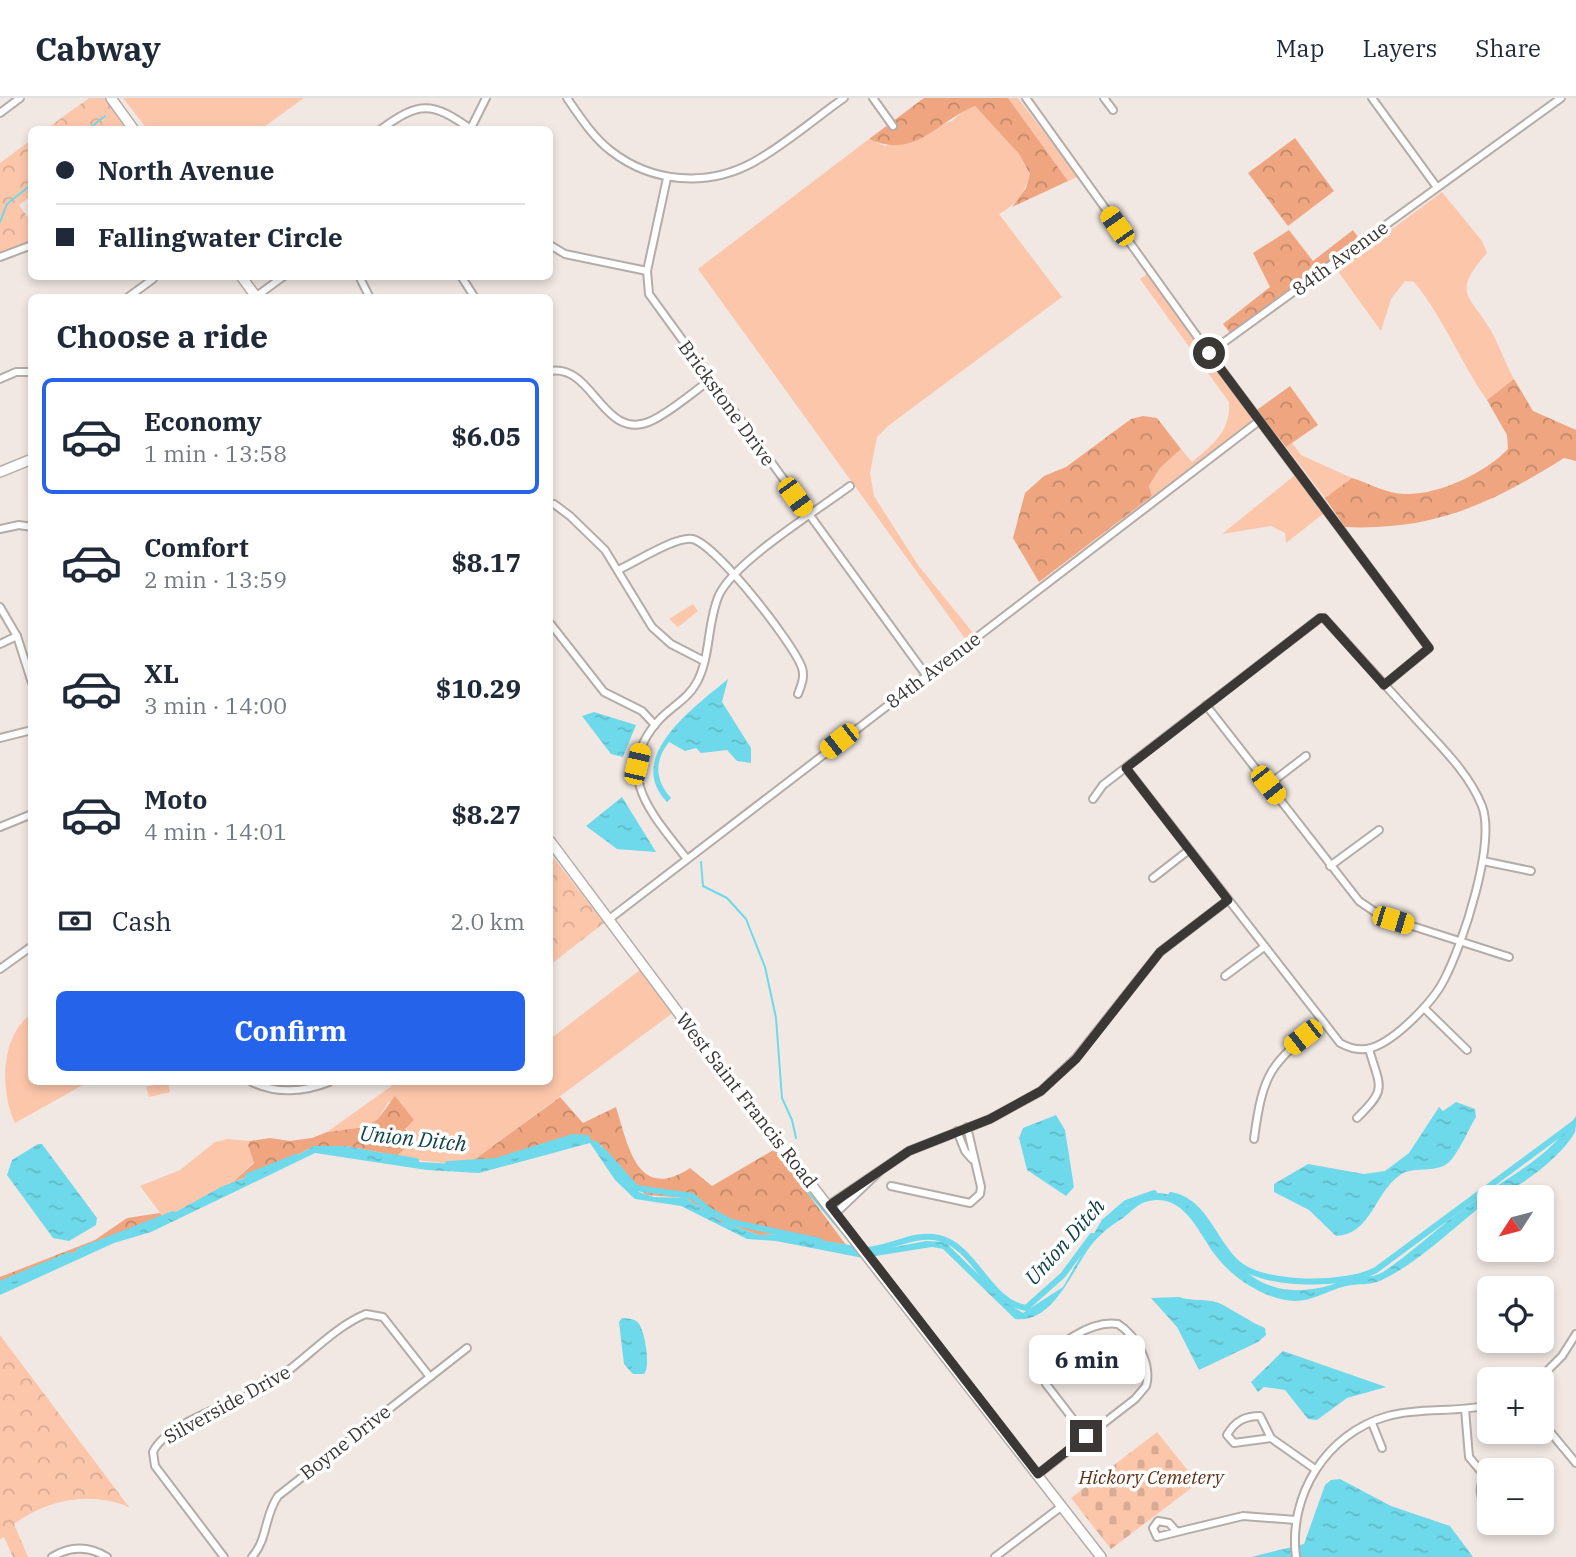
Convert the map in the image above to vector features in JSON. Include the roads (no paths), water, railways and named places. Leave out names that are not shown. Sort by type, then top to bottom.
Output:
[{"type":"street","points":[[0,113],[20,98]]},
{"type":"street","points":[[111,98],[131,126]]},
{"type":"street","points":[[427,98],[427,106]]},
{"type":"street","points":[[472,126],[486,98]]},
{"type":"street","points":[[567,98],[593,134],[610,151],[629,163],[667,177],[704,178],[741,169],[844,98]]},
{"type":"street","points":[[873,98],[893,126]]},
{"type":"street","points":[[1026,98],[1209,353],[1429,648],[1384,685]]},
{"type":"street","points":[[1104,98],[1113,110]]},
{"type":"street","points":[[1371,98],[1436,186]]},
{"type":"street","name":"84th Avenue","points":[[1209,353],[1561,98]]},
{"type":"street","points":[[386,126],[414,108],[427,106],[443,111],[466,126]]},
{"type":"street","name":"Brickstone Drive","points":[[667,177],[647,271],[649,294],[926,675]]},
{"type":"street","points":[[0,257],[28,246]]},
{"type":"street","points":[[553,247],[565,254],[647,271]]},
{"type":"street","points":[[132,294],[152,280]]},
{"type":"street","points":[[260,294],[279,280]]},
{"type":"street","points":[[553,371],[569,373],[579,380],[602,408],[629,424],[653,420],[710,380]]},
{"type":"street","points":[[0,379],[16,372],[28,372]]},
{"type":"street","name":"84th Avenue","points":[[608,920],[1259,421]]},
{"type":"street","points":[[0,472],[28,461]]},
{"type":"street","points":[[687,859],[648,808],[641,793],[637,764],[642,742],[655,725],[691,693],[704,660],[719,595],[734,574],[850,486]]},
{"type":"street","points":[[553,504],[591,534],[618,570],[634,602],[652,627],[671,644],[704,660]]},
{"type":"street","points":[[0,529],[19,525],[28,526]]},
{"type":"street","points":[[618,570],[680,540],[692,539],[700,542],[734,574],[802,669],[803,680],[798,694]]},
{"type":"street","points":[[0,607],[17,636],[28,670]]},
{"type":"street","points":[[1093,799],[1103,785],[1320,618],[1324,618],[1472,785],[1483,808],[1483,861],[1445,978],[1424,1008],[1369,1049],[1344,1045],[1322,1023],[1126,768]]},
{"type":"street","points":[[553,627],[604,692],[642,711],[655,725]]},
{"type":"street","points":[[0,644],[17,636]]},
{"type":"street","points":[[1206,705],[1359,901],[1381,916],[1509,957]]},
{"type":"street","points":[[0,738],[28,731]]},
{"type":"street","points":[[1268,785],[1306,756]]},
{"type":"street","points":[[0,827],[28,816]]},
{"type":"street","points":[[1330,866],[1379,830]]},
{"type":"street","name":"West Saint Francis Road","points":[[553,845],[608,920],[1101,1557]]},
{"type":"street","points":[[1153,878],[1189,850]]},
{"type":"street","points":[[1483,861],[1531,871]]},
{"type":"street","points":[[830,1205],[925,1142],[967,1128],[1018,1106],[1059,1076],[1148,964],[1228,900]]},
{"type":"street","points":[[1225,976],[1264,947]]},
{"type":"street","points":[[0,969],[28,949]]},
{"type":"street","points":[[1424,1008],[1467,1050]]},
{"type":"street","points":[[1254,1139],[1268,1075],[1284,1053],[1322,1023]]},
{"type":"street","points":[[1357,1118],[1377,1098],[1379,1083],[1369,1049]]},
{"type":"street","points":[[260,1085],[290,1091],[316,1085]]},
{"type":"street","points":[[891,1186],[970,1203],[977,1198],[981,1188],[972,1159],[973,1150],[967,1128]]},
{"type":"street","points":[[957,1131],[965,1152],[972,1159]]},
{"type":"street","points":[[836,1213],[867,1187],[881,1169]]},
{"type":"street","name":"Silverside Drive","points":[[224,1557],[155,1466],[153,1452],[162,1439],[191,1422],[267,1386],[366,1314],[383,1317],[430,1377]]},
{"type":"street","points":[[1038,1474],[1135,1399],[1146,1386],[1146,1363],[1133,1338],[1118,1324],[1103,1323],[1087,1329],[1053,1353],[1042,1368],[1046,1384],[1086,1436]]},
{"type":"street","points":[[1551,1367],[1573,1346],[1576,1334]]},
{"type":"street","name":"Boyne Drive","points":[[252,1557],[263,1539],[268,1513],[278,1496],[467,1348]]},
{"type":"street","points":[[1296,1557],[1294,1541],[1301,1494],[1315,1469],[1331,1450],[1358,1429],[1386,1416],[1421,1410],[1477,1407]]},
{"type":"street","points":[[1465,1409],[1469,1457],[1477,1467]]},
{"type":"street","points":[[1271,1438],[1234,1443],[1227,1435],[1232,1426],[1247,1416],[1260,1416],[1271,1438],[1315,1469]]},
{"type":"street","points":[[1372,1423],[1382,1448]]},
{"type":"street","points":[[1554,1436],[1576,1463]]},
{"type":"street","points":[[995,1557],[1062,1506]]},
{"type":"street","points":[[1177,1532],[1244,1516],[1296,1520]]},
{"type":"street","points":[[52,1557],[80,1548],[91,1549],[107,1557]]},
{"type":"water","points":[[728,679],[722,702],[751,748],[751,763],[737,761],[727,750],[701,753],[696,748],[685,751],[669,742],[661,756],[658,770],[662,784],[671,798],[667,802],[656,785],[653,768],[659,750],[683,718]]},
{"type":"water","points":[[594,712],[636,725],[623,757],[611,754],[582,716]]},
{"type":"water","points":[[622,797],[656,852],[617,849],[586,826]]},
{"type":"water","points":[[1456,1102],[1475,1109],[1476,1117],[1451,1160],[1440,1167],[1400,1175],[1384,1192],[1365,1221],[1348,1234],[1336,1236],[1309,1210],[1274,1192],[1274,1184],[1308,1164],[1364,1174],[1385,1171],[1409,1153],[1439,1107],[1443,1111]]},
{"type":"water","points":[[1056,1115],[1065,1130],[1074,1187],[1066,1196],[1027,1170],[1019,1138],[1023,1128]]},
{"type":"water","points":[[1576,1116],[1575,1132],[1550,1162],[1518,1185],[1499,1185],[1540,1156]]},
{"type":"water","points":[[582,1137],[598,1142],[639,1192],[654,1197],[686,1198],[720,1221],[759,1235],[784,1234],[879,1250],[926,1241],[945,1242],[1010,1305],[1023,1313],[1063,1287],[1100,1223],[1148,1193],[1169,1195],[1186,1203],[1200,1216],[1240,1266],[1257,1279],[1278,1288],[1298,1290],[1331,1285],[1356,1276],[1379,1274],[1477,1200],[1477,1210],[1396,1272],[1378,1282],[1346,1286],[1295,1301],[1275,1298],[1245,1283],[1213,1253],[1183,1211],[1162,1200],[1149,1201],[1138,1205],[1097,1238],[1058,1297],[1049,1307],[1027,1319],[1015,1319],[943,1249],[932,1247],[863,1258],[776,1241],[747,1239],[681,1206],[635,1199],[615,1180],[590,1143],[479,1173],[427,1170],[315,1153],[151,1232],[114,1243],[0,1295],[0,1283],[23,1277],[83,1248],[154,1224],[221,1187],[281,1164],[314,1146],[346,1146],[383,1153],[401,1161],[475,1165]]},
{"type":"water","points":[[42,1144],[97,1218],[96,1225],[69,1241],[53,1238],[7,1175],[12,1160]]},
{"type":"water","points":[[1179,1297],[1219,1303],[1265,1328],[1266,1335],[1258,1342],[1199,1370],[1177,1327],[1151,1298]]},
{"type":"water","points":[[622,1318],[636,1321],[641,1328],[647,1358],[644,1374],[633,1374],[624,1364],[619,1322]]},
{"type":"water","points":[[1283,1351],[1386,1387],[1347,1398],[1317,1420],[1308,1419],[1285,1390],[1264,1387],[1258,1392],[1251,1382]]},
{"type":"water","points":[[1340,1479],[1391,1506],[1450,1526],[1473,1557],[1251,1557],[1304,1544],[1325,1485],[1331,1480]]},
{"type":"waterway","points":[[92,126],[105,116]]},
{"type":"waterway","points":[[0,222],[7,204],[28,187]]},
{"type":"waterway","points":[[701,862],[703,886],[727,898],[746,919],[765,967],[776,1018],[782,1098],[792,1120],[796,1138]]},
{"type":"waterway","name":"Union Ditch","points":[[1171,1195],[1192,1205],[1229,1255],[1249,1271],[1305,1282],[1345,1279],[1376,1270],[1576,1122]]},
{"type":"waterway","name":"Union Ditch","points":[[448,1164],[496,1161],[573,1137],[587,1138]]},
{"type":"waterway","name":"Union Ditch","points":[[603,1151],[636,1188],[692,1196],[710,1211],[731,1222],[820,1241]]},
{"type":"waterway","name":"Union Ditch","points":[[385,1156],[416,1161]]},
{"type":"waterway","name":"Union Ditch","points":[[248,1176],[296,1157]]},
{"type":"waterway","points":[[797,1179],[852,1244],[851,1248]]},
{"type":"waterway","name":"Union Ditch","points":[[1104,1222],[1126,1203],[1154,1193]]},
{"type":"waterway","name":"Union Ditch","points":[[79,1251],[173,1214]]},
{"type":"waterway","name":"Union Ditch","points":[[865,1250],[920,1237],[939,1238],[952,1243],[963,1252],[1002,1296],[1013,1304],[1026,1308],[1063,1275],[1092,1236]]},
{"type":"waterway","name":"Union Ditch","points":[[0,1284],[69,1255]]},
{"type":"park label","name":"Hickory Cemetery","points":[[1151,1477]]}]
